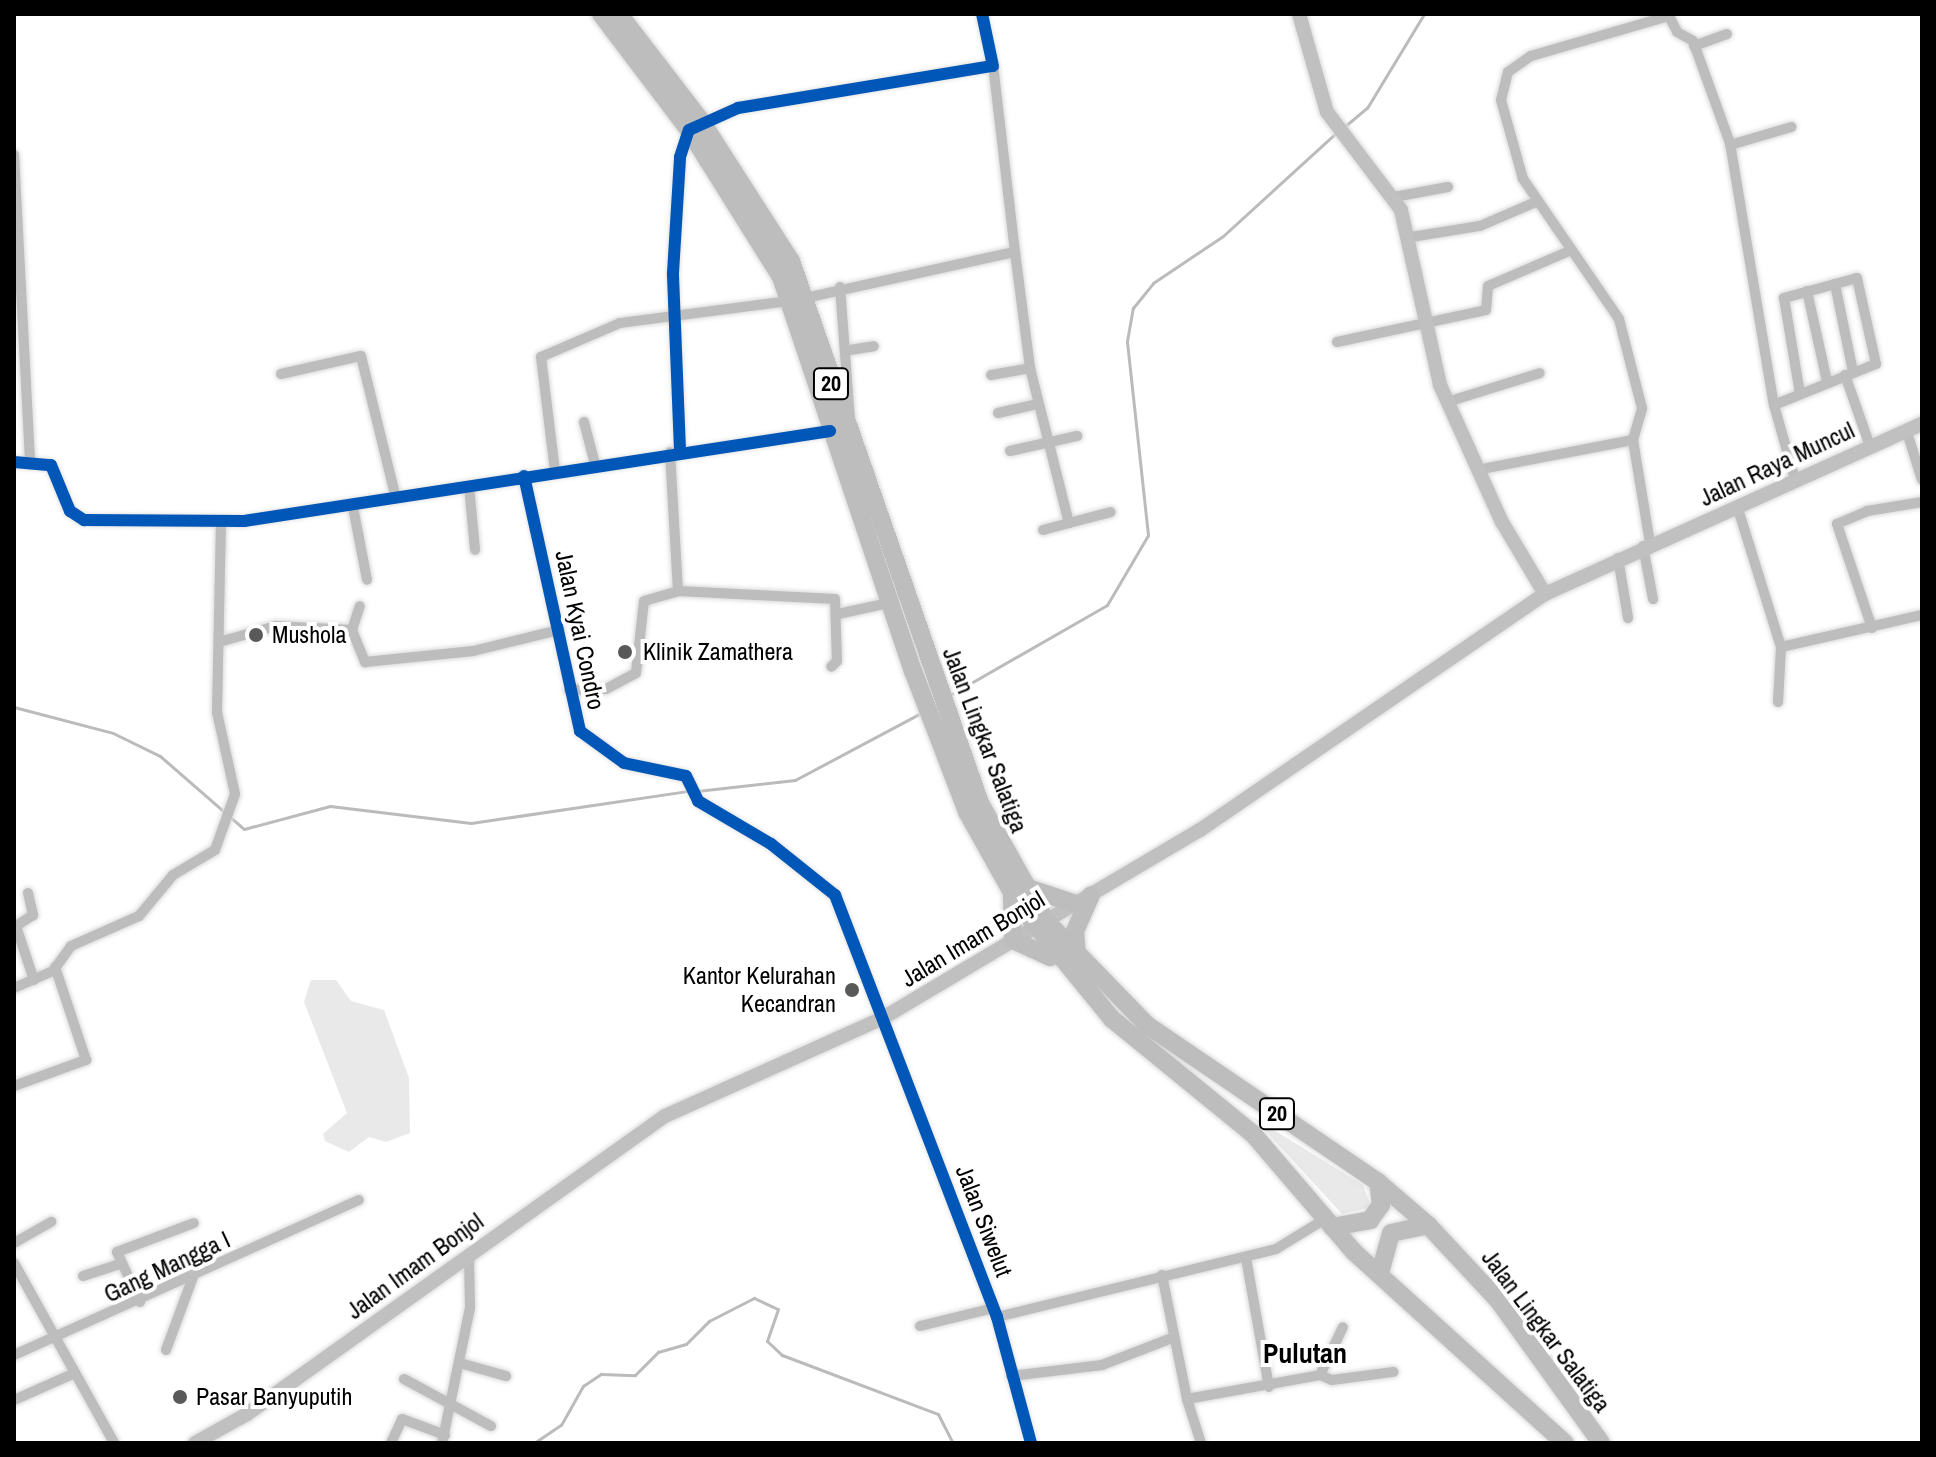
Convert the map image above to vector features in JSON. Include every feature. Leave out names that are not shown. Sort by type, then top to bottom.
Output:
[{"type":"highway","name":"Jalan Lingkar Salatiga","points":[[601,14],[695,125]]},
{"type":"highway","name":"Jalan Lingkar Salatiga","points":[[619,14],[695,125],[798,300],[888,603],[921,667]]},
{"type":"highway","name":"Jalan Lingkar Salatiga","points":[[836,429],[921,667],[965,778],[980,803],[1017,887],[1041,924],[1112,1019],[1253,1134],[1329,1223],[1565,1443]]},
{"type":"highway","points":[[1017,887],[1083,899],[1075,931],[1074,966],[1013,940],[1017,887]]},
{"type":"highway","name":"Jalan Lingkar Salatiga","points":[[1074,966],[1178,1050],[1378,1182],[1428,1225],[1498,1300],[1601,1443]]},
{"type":"highway","points":[[1329,1223],[1370,1220],[1381,1205],[1378,1182]]},
{"type":"highway","points":[[1380,1273],[1391,1233],[1428,1225]]},
{"type":"main road","points":[[1299,14],[1327,112],[1343,139],[1394,197],[1411,237],[1427,324],[1447,402],[1477,470],[1545,594]]},
{"type":"main road","name":"Jalan Raya Muncul","points":[[1647,545],[1738,509],[1795,479],[1922,424]]},
{"type":"main road","name":"Jalan Imam Bonjol","points":[[195,1443],[665,1116],[883,1018],[1200,830],[1545,594],[1647,545]]},
{"type":"street","points":[[982,14],[993,66],[1030,368],[1046,442],[1069,523]]},
{"type":"street","points":[[1653,599],[1633,440],[1642,408],[1619,319],[1567,252],[1536,202],[1506,121],[1508,72],[1531,56],[1668,15],[1694,46],[1730,145],[1774,405],[1795,479]]},
{"type":"street","points":[[1694,46],[1727,34]]},
{"type":"street","points":[[678,591],[675,315],[680,157],[695,125],[812,94],[993,66]]},
{"type":"street","points":[[1730,145],[1791,127]]},
{"type":"street","points":[[14,155],[30,460]]},
{"type":"street","points":[[1394,197],[1448,187]]},
{"type":"street","points":[[1411,237],[1480,226],[1536,202]]},
{"type":"street","points":[[555,471],[541,357],[595,330],[675,315],[798,300],[840,287],[1015,252]]},
{"type":"street","points":[[1337,342],[1487,309],[1488,286],[1567,252]]},
{"type":"street","points":[[1774,405],[1800,394],[1827,381],[1877,360],[1859,280],[1784,299],[1800,394]]},
{"type":"street","points":[[1835,284],[1849,373],[1870,446]]},
{"type":"street","points":[[14,462],[30,460],[55,469],[79,519],[221,522],[353,507],[675,451],[836,429],[851,418],[850,350],[840,287]]},
{"type":"street","points":[[1807,291],[1827,381]]},
{"type":"street","points":[[850,350],[874,346]]},
{"type":"street","points":[[281,374],[361,356],[396,498]]},
{"type":"street","points":[[991,375],[1030,368]]},
{"type":"street","points":[[1447,402],[1540,373]]},
{"type":"street","points":[[998,413],[1038,404]]},
{"type":"street","points":[[584,422],[595,464]]},
{"type":"street","points":[[1906,429],[1922,480]]},
{"type":"street","points":[[1010,451],[1077,436]]},
{"type":"street","points":[[1477,470],[1633,440]]},
{"type":"street","name":"Jalan Kyai Condro","points":[[524,476],[559,630],[569,690],[587,739],[639,769],[684,774],[692,791],[835,895],[883,1018]]},
{"type":"street","points":[[469,486],[475,550]]},
{"type":"street","points":[[1872,628],[1837,524],[1922,502]]},
{"type":"street","points":[[353,507],[367,580]]},
{"type":"street","points":[[1738,509],[1781,647],[1778,702]]},
{"type":"street","points":[[1043,530],[1111,512]]},
{"type":"street","points":[[14,988],[55,967],[65,950],[139,916],[173,875],[210,856],[235,794],[217,712],[221,522]]},
{"type":"street","points":[[1618,558],[1628,618]]},
{"type":"street","points":[[569,690],[606,689],[636,673],[644,601],[678,591],[833,598],[838,614],[831,667]]},
{"type":"street","points":[[838,614],[888,603]]},
{"type":"street","points":[[360,606],[352,630],[365,662],[473,651],[559,630]]},
{"type":"street","points":[[1781,647],[1922,615]]},
{"type":"street","points":[[219,642],[276,626],[352,630]]},
{"type":"street","points":[[28,893],[33,915],[16,926],[34,980]]},
{"type":"street","points":[[14,1086],[78,1065],[86,1053],[55,967]]},
{"type":"street","name":"Jalan Siwelut","points":[[883,1018],[996,1312],[1031,1443]]},
{"type":"street","name":"Gang Mangga I","points":[[16,1352],[140,1302],[359,1200]]},
{"type":"street","points":[[14,1243],[51,1222]]},
{"type":"street","points":[[140,1302],[119,1264],[117,1252],[194,1223]]},
{"type":"street","points":[[920,1326],[1246,1258],[1276,1249],[1329,1223]]},
{"type":"street","points":[[391,1443],[402,1419],[443,1439],[460,1363],[469,1254]]},
{"type":"street","points":[[1246,1258],[1269,1387]]},
{"type":"street","points":[[14,1263],[114,1443]]},
{"type":"street","points":[[83,1276],[119,1264]]},
{"type":"street","points":[[1162,1275],[1172,1338],[1201,1443]]},
{"type":"street","points":[[166,1350],[193,1277]]},
{"type":"street","points":[[1320,1375],[1343,1327]]},
{"type":"street","points":[[1011,1376],[1102,1365],[1172,1338]]},
{"type":"street","points":[[460,1363],[506,1376]]},
{"type":"street","points":[[1187,1399],[1269,1387],[1320,1375],[1332,1380],[1393,1372]]},
{"type":"street","points":[[14,1400],[75,1373]]},
{"type":"street","points":[[404,1379],[491,1426]]},
{"type":"shaded area","points":[[311,980],[336,980],[351,1001],[384,1010],[409,1078],[410,1133],[386,1142],[369,1137],[349,1152],[325,1141],[323,1134],[347,1113],[304,1002]]},
{"type":"shaded area","points":[[1253,1117],[1363,1185],[1371,1207],[1342,1214]]},
{"type":"waterway","points":[[1344,127],[1367,108],[1424,14]]},
{"type":"waterway","points":[[950,695],[1107,605],[1148,535],[1127,341],[1133,308],[1153,283],[1223,236],[1338,131]]},
{"type":"waterway","points":[[14,707],[113,733],[160,756],[244,829],[330,806],[471,823],[689,791]]},
{"type":"waterway","points":[[697,791],[795,780],[923,712]]},
{"type":"waterway","points":[[534,1443],[561,1425],[583,1386],[601,1374],[635,1375],[658,1352],[686,1344],[709,1321],[754,1298],[778,1309],[767,1341],[782,1355],[938,1414],[953,1443]]},
{"type":"cycle path","points":[[680,450],[673,273],[680,157],[689,130],[738,108],[993,66],[982,14]]},
{"type":"cycle path","points":[[14,462],[51,465],[70,511],[84,520],[244,521],[830,431]]},
{"type":"cycle path","points":[[524,476],[580,731],[624,763],[686,776],[698,801],[771,844],[835,895],[997,1317],[1031,1443]]},
{"type":"place","name":"Mushola","points":[[256,635]]},
{"type":"place","name":"Klinik Zamathera","points":[[625,652]]},
{"type":"place","name":"Kantor Kelurahan Kecandran","points":[[852,990]]},
{"type":"place","name":"Pasar Banyuputih","points":[[180,1397]]},
{"type":"district","name":"Pulutan","points":[[1305,1353]]}]
